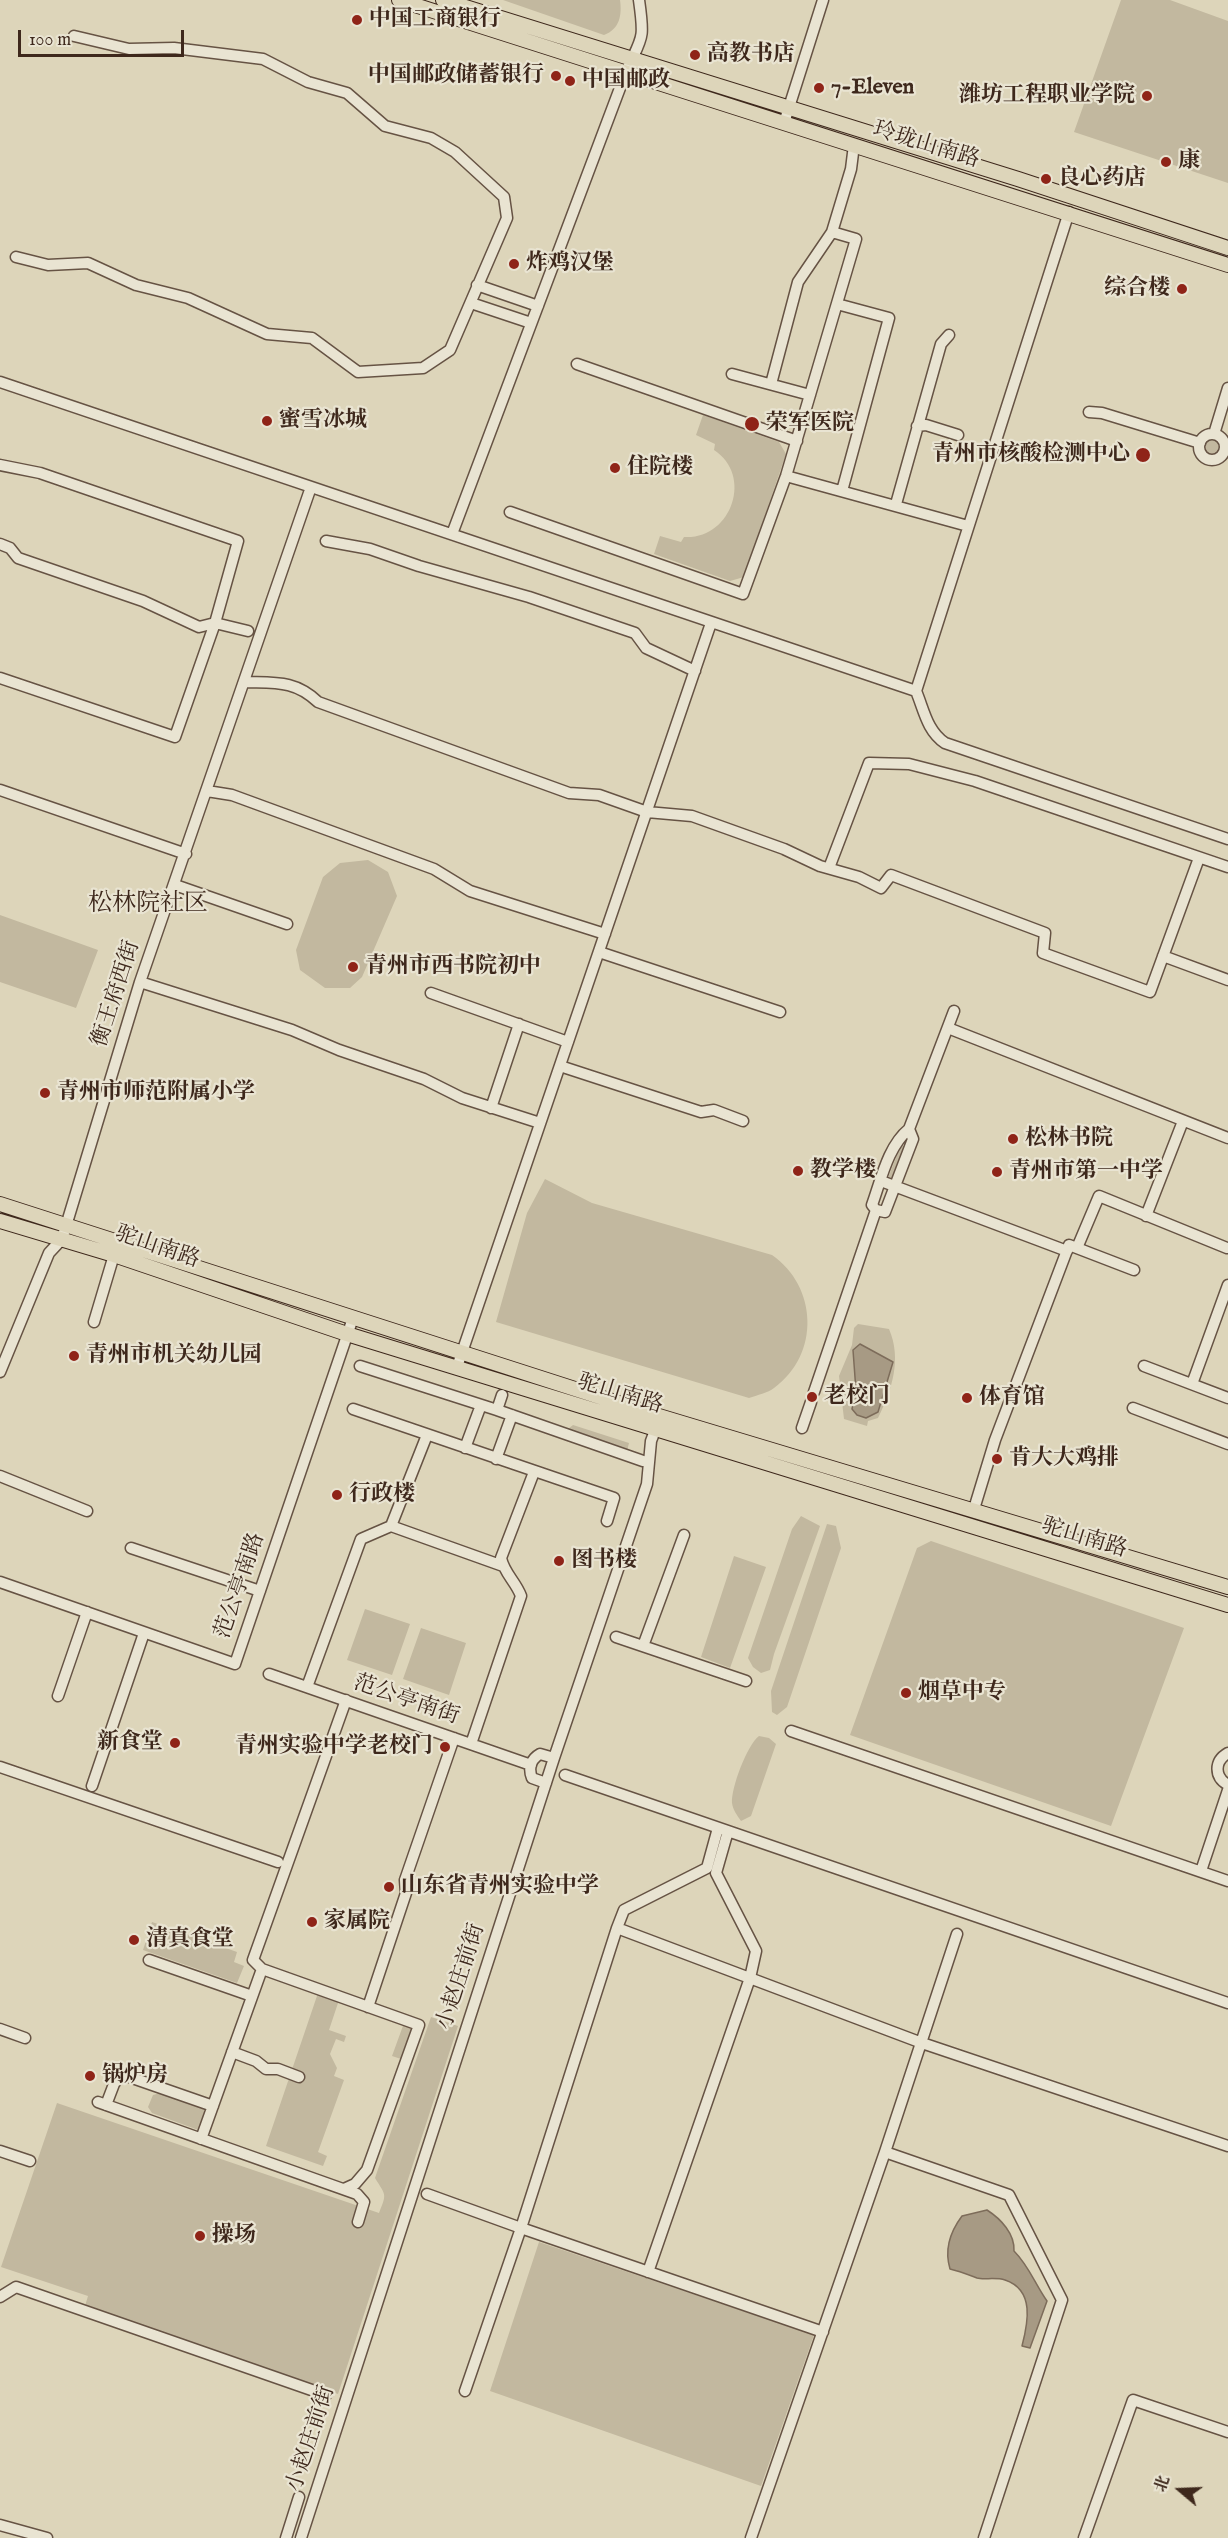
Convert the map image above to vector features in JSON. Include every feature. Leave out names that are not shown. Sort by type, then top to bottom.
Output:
[{"type":"main road","name":"玲珑山南路","points":[[399,0],[601,67],[626,72],[1228,265]]},
{"type":"main road","name":"玲珑山南路","points":[[442,0],[1018,179],[1228,248]]},
{"type":"main road","name":"驼山南路","points":[[0,1204],[353,1318],[459,1360],[656,1428],[1228,1605]]},
{"type":"main road","name":"驼山南路","points":[[0,1221],[114,1255],[347,1334],[459,1360],[659,1416],[1228,1587]]},
{"type":"street","points":[[452,534],[626,72],[640,46],[644,32],[639,0]]},
{"type":"street","points":[[784,123],[823,0]]},
{"type":"street","points":[[16,257],[48,265],[88,263],[136,285],[188,298],[267,334],[312,338],[358,372],[423,368],[450,350],[507,218],[504,197],[455,152],[430,138],[384,126],[347,93],[308,82],[262,59],[174,48],[129,49],[74,36]]},
{"type":"street","points":[[771,384],[798,282],[832,232],[851,169],[854,145]]},
{"type":"street","points":[[1069,213],[916,691],[936,737],[945,742],[1228,839]]},
{"type":"street","points":[[510,512],[743,594],[786,476],[856,239],[832,232]]},
{"type":"street","points":[[477,285],[538,306]]},
{"type":"street","points":[[471,303],[531,323]]},
{"type":"street","points":[[837,304],[889,318],[842,491]]},
{"type":"street","points":[[896,504],[941,344],[949,334]]},
{"type":"street","points":[[577,363],[796,441]]},
{"type":"street","points":[[732,374],[810,394]]},
{"type":"street","points":[[0,382],[916,691]]},
{"type":"street","points":[[1214,434],[1228,388]]},
{"type":"street","points":[[1089,412],[1102,413],[1200,443]]},
{"type":"street","points":[[917,426],[926,424],[958,435]]},
{"type":"street","points":[[1214,434],[1222,440],[1226,451],[1218,458],[1209,460],[1201,454],[1200,443],[1207,435],[1214,434]]},
{"type":"street","points":[[0,465],[40,473],[238,541],[215,623],[175,737],[0,678]]},
{"type":"street","points":[[786,476],[896,504],[968,526]]},
{"type":"street","name":"衡王府西街","points":[[0,1372],[49,1253],[62,1239],[140,982],[311,487]]},
{"type":"street","points":[[326,541],[370,549],[420,566],[530,597],[635,633],[646,648],[695,671]]},
{"type":"street","points":[[0,544],[10,548],[18,558],[143,600],[199,627],[215,623],[248,631]]},
{"type":"street","points":[[459,1360],[711,623]]},
{"type":"street","points":[[245,682],[289,683],[309,693],[318,702],[569,793],[599,795],[647,812],[692,816],[829,868],[859,877],[881,888],[891,875],[1045,933],[1043,953],[1150,992],[1199,858]]},
{"type":"street","points":[[829,868],[868,763],[909,764],[948,773],[1228,867]]},
{"type":"street","points":[[0,790],[186,854]]},
{"type":"street","points":[[207,791],[232,795],[434,868],[470,891],[605,934]]},
{"type":"street","points":[[175,885],[286,924]]},
{"type":"street","points":[[599,952],[780,1012]]},
{"type":"street","points":[[1163,956],[1228,980]]},
{"type":"street","points":[[140,982],[292,1030],[491,1108],[540,1123]]},
{"type":"street","points":[[431,993],[568,1042]]},
{"type":"street","points":[[909,1129],[913,1139],[896,1187],[885,1212],[876,1210],[872,1205],[880,1181],[899,1137],[909,1129],[954,1011]]},
{"type":"street","points":[[491,1108],[519,1024]]},
{"type":"street","points":[[948,1028],[1228,1138]]},
{"type":"street","points":[[560,1066],[701,1112],[714,1110],[743,1121]]},
{"type":"street","points":[[1146,1215],[1183,1121]]},
{"type":"street","points":[[880,1181],[1134,1269]]},
{"type":"street","points":[[974,1509],[995,1440],[1072,1249],[1099,1196],[1227,1248]]},
{"type":"street","points":[[802,1428],[876,1210]]},
{"type":"street","points":[[94,1322],[114,1255]]},
{"type":"street","points":[[1192,1384],[1228,1285]]},
{"type":"street","name":"范公亭南路","points":[[0,1582],[235,1664],[353,1318]]},
{"type":"street","points":[[360,1366],[512,1415],[643,1461]]},
{"type":"street","points":[[1144,1366],[1228,1398]]},
{"type":"street","points":[[497,1410],[502,1395]]},
{"type":"street","points":[[465,1448],[481,1405]]},
{"type":"street","points":[[1133,1408],[1228,1444]]},
{"type":"street","points":[[353,1409],[614,1498],[607,1521]]},
{"type":"street","points":[[496,1459],[512,1415]]},
{"type":"street","name":"小赵庄前街","points":[[302,2538],[554,1758],[647,1484],[651,1442],[656,1428]]},
{"type":"street","points":[[392,1526],[427,1435]]},
{"type":"street","points":[[471,1744],[521,1596],[518,1587],[502,1566],[501,1558],[534,1472]]},
{"type":"street","points":[[0,1476],[87,1511]]},
{"type":"street","points":[[307,1687],[361,1539],[392,1526],[502,1566]]},
{"type":"street","points":[[643,1646],[684,1535]]},
{"type":"street","points":[[131,1548],[260,1591]]},
{"type":"street","points":[[58,1696],[87,1612]]},
{"type":"street","points":[[92,1786],[144,1633]]},
{"type":"street","points":[[616,1637],[746,1681]]},
{"type":"street","name":"范公亭南街","points":[[269,1674],[531,1765]]},
{"type":"street","points":[[344,2189],[358,2181],[369,2165],[419,2025],[262,1969],[253,1960],[346,1700]]},
{"type":"street","points":[[791,1731],[1228,1881]]},
{"type":"street","points":[[368,2007],[406,1893],[405,1880],[454,1738]]},
{"type":"street","points":[[1228,1753],[1219,1760],[1217,1771],[1221,1781],[1228,1785]]},
{"type":"street","points":[[546,1783],[532,1778],[531,1765],[535,1757],[540,1754],[554,1758]]},
{"type":"street","points":[[0,1767],[278,1862]]},
{"type":"street","points":[[565,1775],[1228,2003]]},
{"type":"street","points":[[1201,1871],[1228,1790]]},
{"type":"street","points":[[465,2391],[521,2228],[624,1911],[707,1868],[723,1829]]},
{"type":"street","points":[[648,2272],[750,1978],[756,1951],[716,1872],[723,1829]]},
{"type":"street","points":[[617,1928],[922,2043],[1228,2146]]},
{"type":"street","points":[[751,2538],[885,2152],[957,1934]]},
{"type":"street","points":[[149,1960],[252,1996]]},
{"type":"street","points":[[201,2139],[262,1969]]},
{"type":"street","points":[[0,2029],[25,2038]]},
{"type":"street","points":[[232,2052],[256,2061],[270,2061],[278,2069],[299,2077]]},
{"type":"street","points":[[213,2106],[122,2074],[102,2103],[344,2189],[363,2198],[364,2205],[358,2222]]},
{"type":"street","points":[[0,2151],[30,2161]]},
{"type":"street","points":[[885,2152],[1009,2195],[1062,2300],[984,2538]]},
{"type":"street","points":[[427,2193],[521,2228],[823,2332]]},
{"type":"street","points":[[0,2297],[16,2288],[326,2395]]},
{"type":"street","points":[[1084,2538],[1133,2400],[1228,2432]]},
{"type":"street","points":[[286,2538],[299,2497]]},
{"type":"street","points":[[0,2525],[47,2538]]},
{"type":"shaded area","points":[[503,0],[620,0],[621,11],[617,25],[604,35]]},
{"type":"shaded area","name":"潍坊工程职业学院","points":[[1121,0],[1170,0],[1228,21],[1228,183],[1074,132]]},
{"type":"shaded area","points":[[703,415],[779,442],[786,454],[744,577],[730,581],[654,554],[660,536],[681,542],[684,537],[700,535],[714,528],[725,518],[732,504],[733,475],[726,461],[714,450],[715,444],[696,435]]},
{"type":"shaded area","points":[[1212,440],[1220,448],[1212,456],[1204,448]]},
{"type":"shaded area","points":[[368,860],[388,872],[397,896],[362,977],[350,988],[325,988],[300,970],[296,950],[323,877],[340,863]]},
{"type":"shaded area","points":[[0,915],[98,950],[76,1008],[0,982]]},
{"type":"shaded area","points":[[901,1145],[906,1147],[893,1180],[888,1178]]},
{"type":"shaded area","points":[[545,1179],[592,1203],[772,1255],[787,1268],[798,1284],[805,1302],[806,1339],[800,1357],[789,1374],[772,1390],[749,1398],[496,1322],[527,1213]]},
{"type":"shaded area","points":[[858,1324],[889,1329],[895,1352],[894,1374],[887,1396],[878,1418],[868,1421],[867,1426],[844,1419],[839,1376],[852,1345],[854,1328]]},
{"type":"shaded area","points":[[860,1344],[893,1362],[878,1412],[866,1418],[857,1415],[852,1409],[856,1391],[853,1350]]},
{"type":"shaded area","points":[[573,1425],[629,1443],[627,1451],[574,1434],[568,1429]]},
{"type":"shaded area","points":[[801,1516],[820,1526],[770,1670],[761,1673],[753,1667],[748,1658],[792,1529]]},
{"type":"shaded area","points":[[827,1524],[836,1526],[841,1548],[787,1707],[777,1715],[772,1712],[771,1691]]},
{"type":"shaded area","points":[[931,1541],[1184,1628],[1111,1826],[850,1735],[917,1548]]},
{"type":"shaded area","points":[[734,1556],[766,1567],[730,1668],[701,1657]]},
{"type":"shaded area","points":[[365,1609],[410,1624],[392,1675],[347,1660]]},
{"type":"shaded area","points":[[421,1628],[466,1643],[449,1695],[403,1679]]},
{"type":"shaded area","points":[[759,1736],[769,1738],[776,1744],[751,1816],[741,1821],[735,1812],[732,1796],[745,1757]]},
{"type":"shaded area","points":[[152,1922],[237,1952],[234,1962],[244,1966],[237,1983],[143,1950]]},
{"type":"shaded area","points":[[318,1993],[339,2000],[329,2030],[346,2036],[344,2042],[336,2039],[330,2054],[337,2068],[334,2076],[344,2080],[318,2152],[327,2156],[323,2166],[266,2146]]},
{"type":"shaded area","name":"操场","points":[[431,2017],[458,2026],[338,2394],[85,2306],[88,2296],[1,2267],[57,2103],[379,2213],[384,2195],[375,2178]]},
{"type":"shaded area","points":[[404,2023],[416,2027],[404,2060],[392,2056]]},
{"type":"shaded area","points":[[160,2093],[208,2111],[201,2131],[152,2113],[148,2107],[153,2095]]},
{"type":"shaded area","points":[[987,2210],[1010,2233],[1014,2251],[1047,2301],[1030,2348],[1022,2346],[1027,2308],[1021,2291],[1015,2285],[1001,2279],[980,2279],[950,2269],[948,2248],[951,2235],[958,2222],[962,2216]]},
{"type":"shaded area","points":[[539,2242],[814,2335],[761,2486],[490,2391]]},
{"type":"place","name":"中国工商银行","points":[[357,20]]},
{"type":"place","name":"高教书店","points":[[695,55]]},
{"type":"place","name":"中国邮政储蓄银行","points":[[556,76]]},
{"type":"place","name":"中国邮政","points":[[570,81]]},
{"type":"place","name":"7-Eleven","points":[[819,88]]},
{"type":"place","name":"潍坊工程职业学院","points":[[1147,96]]},
{"type":"place","name":"康","points":[[1166,162]]},
{"type":"place","name":"良心药店","points":[[1046,179]]},
{"type":"place","name":"炸鸡汉堡","points":[[514,264]]},
{"type":"place","name":"综合楼","points":[[1182,289]]},
{"type":"place","name":"蜜雪冰城","points":[[267,421]]},
{"type":"place","name":"荣军医院","points":[[752,424]]},
{"type":"place","name":"青州市核酸检测中心","points":[[1143,455]]},
{"type":"place","name":"住院楼","points":[[615,468]]},
{"type":"place","name":"青州市西书院初中","points":[[353,967]]},
{"type":"place","name":"青州市师范附属小学","points":[[45,1093]]},
{"type":"place","name":"松林书院","points":[[1013,1139]]},
{"type":"place","name":"教学楼","points":[[798,1171]]},
{"type":"place","name":"青州市第一中学","points":[[997,1172]]},
{"type":"place","name":"青州市机关幼儿园","points":[[74,1356]]},
{"type":"place","name":"老校门","points":[[812,1397]]},
{"type":"place","name":"体育馆","points":[[967,1398]]},
{"type":"place","name":"肯大大鸡排","points":[[997,1459]]},
{"type":"place","name":"行政楼","points":[[337,1495]]},
{"type":"place","name":"图书楼","points":[[559,1561]]},
{"type":"place","name":"烟草中专","points":[[906,1693]]},
{"type":"place","name":"新食堂","points":[[175,1743]]},
{"type":"place","name":"青州实验中学老校门","points":[[445,1747]]},
{"type":"place","name":"山东省青州实验中学","points":[[389,1887]]},
{"type":"place","name":"家属院","points":[[312,1922]]},
{"type":"place","name":"清真食堂","points":[[134,1940]]},
{"type":"place","name":"锅炉房","points":[[90,2076]]},
{"type":"place","name":"操场","points":[[200,2236]]},
{"type":"district","name":"松林院社区","points":[[148,905]]}]
